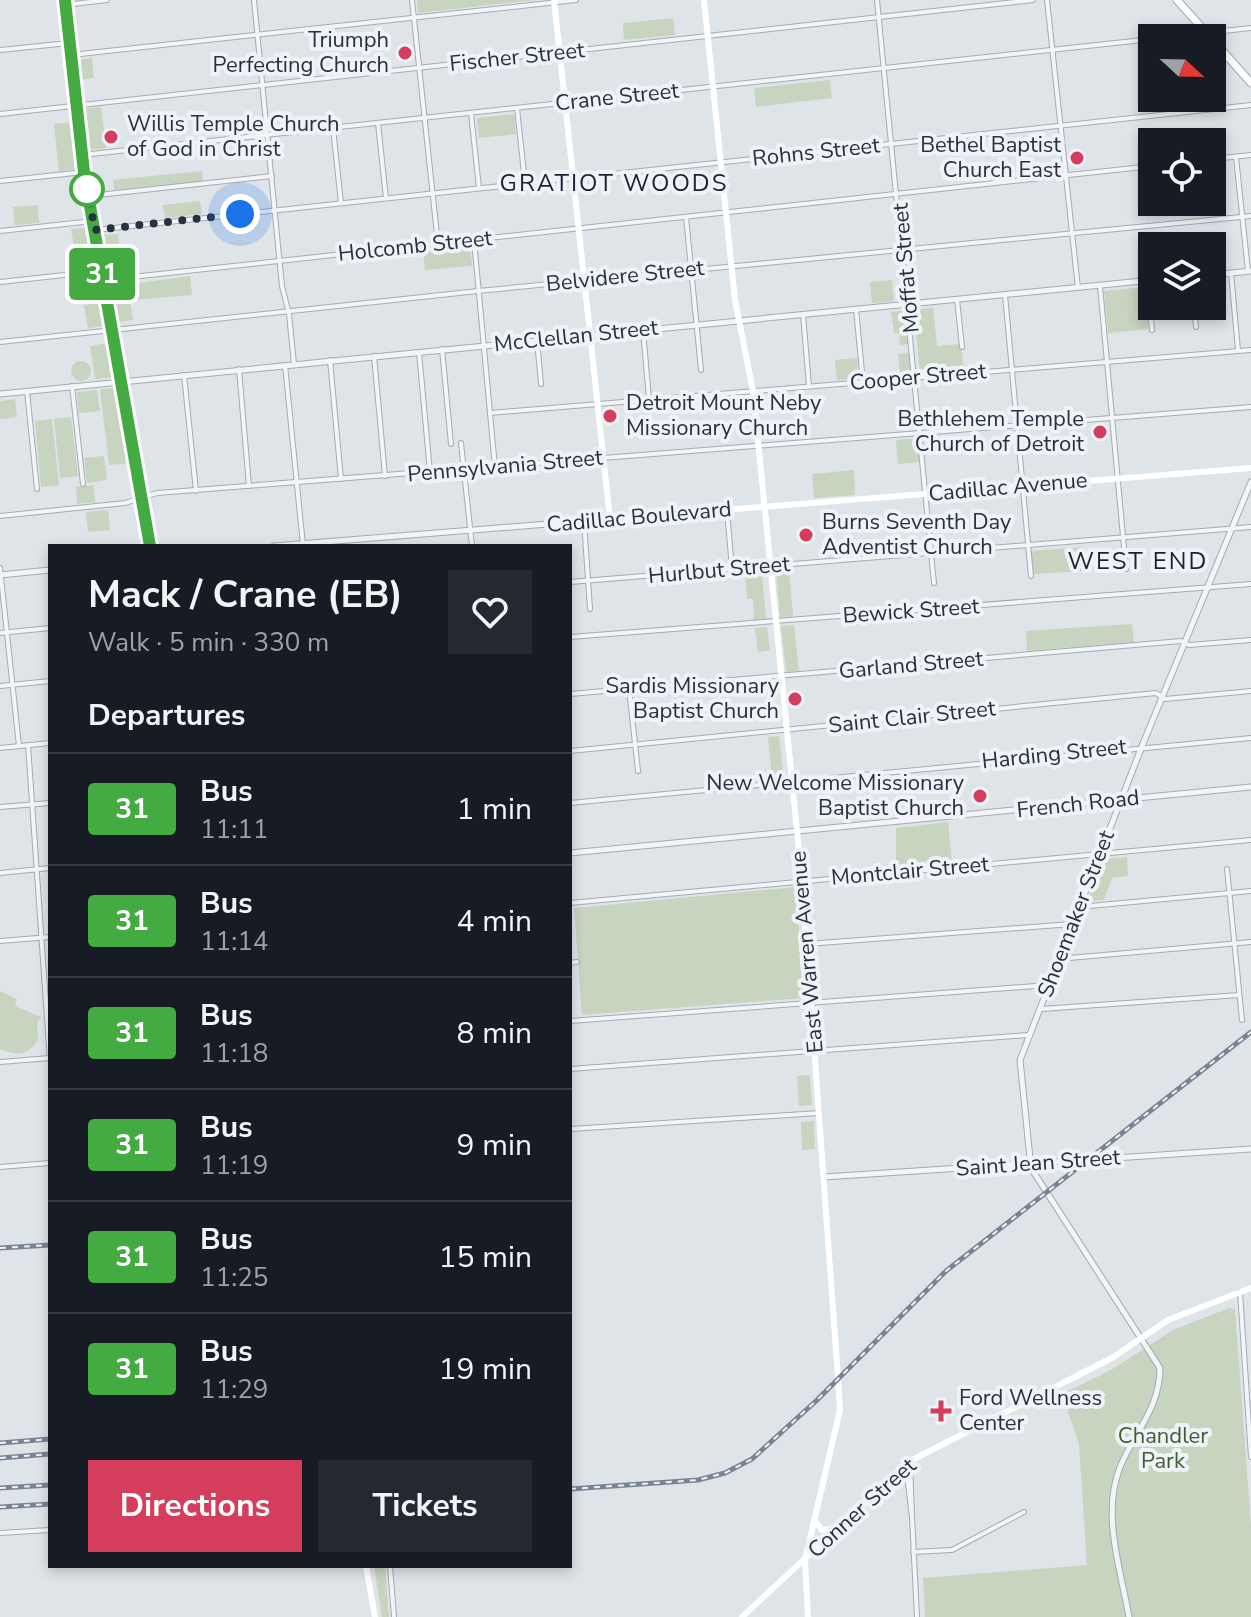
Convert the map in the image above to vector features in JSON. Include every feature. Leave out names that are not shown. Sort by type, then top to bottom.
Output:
[{"type":"main road","name":"East Warren Avenue","points":[[704,0],[731,266],[753,391],[779,676],[802,881],[840,1410],[805,1560],[808,1617]]},
{"type":"main road","points":[[1177,0],[1198,24]]},
{"type":"main road","points":[[554,1],[610,519]]},
{"type":"main road","points":[[65,2],[84,172],[150,544]]},
{"type":"main road","points":[[1226,55],[1250,81]]},
{"type":"main road","name":"Cadillac Avenue","points":[[765,507],[1251,468]]},
{"type":"main road","name":"Cadillac Boulevard","points":[[610,519],[765,507]]},
{"type":"main road","name":"Conner Street","points":[[742,1617],[908,1463],[1112,1358],[1172,1317],[1251,1288]]},
{"type":"main road","points":[[815,1519],[822,1530],[838,1528]]},
{"type":"main road","points":[[366,1568],[375,1617]]},
{"type":"street","points":[[65,2],[107,0]]},
{"type":"street","points":[[254,0],[280,261],[294,364]]},
{"type":"street","points":[[412,0],[438,244]]},
{"type":"street","points":[[71,55],[576,0]]},
{"type":"street","name":"Moffat Street","points":[[877,0],[899,193],[934,583]]},
{"type":"street","name":"Fischer Street","points":[[0,114],[1033,0]]},
{"type":"street","points":[[1047,0],[1078,288]]},
{"type":"street","points":[[1226,33],[1251,28]]},
{"type":"street","name":"Crane Street","points":[[82,155],[1138,41]]},
{"type":"street","points":[[0,50],[70,43]]},
{"type":"street","name":"Rohns Street","points":[[95,230],[1251,105]]},
{"type":"street","points":[[517,108],[525,183]]},
{"type":"street","points":[[471,113],[479,188]]},
{"type":"street","points":[[378,123],[386,198]]},
{"type":"street","points":[[333,128],[341,203]]},
{"type":"street","points":[[1226,158],[1251,155]]},
{"type":"street","points":[[1226,274],[1250,271],[1236,157]]},
{"type":"street","name":"Holcomb Street","points":[[104,280],[1138,167]]},
{"type":"street","points":[[0,181],[84,172]]},
{"type":"street","points":[[89,196],[272,176]]},
{"type":"street","name":"Belvidere Street","points":[[0,342],[584,280],[1251,216]]},
{"type":"street","points":[[686,217],[701,370]]},
{"type":"street","points":[[0,231],[93,221]]},
{"type":"street","points":[[474,240],[495,467]]},
{"type":"street","points":[[0,282],[102,271]]},
{"type":"street","points":[[1231,273],[1238,351]]},
{"type":"street","name":"McClellan Street","points":[[0,394],[1138,282]]},
{"type":"street","points":[[1100,286],[1126,569]]},
{"type":"street","points":[[1005,295],[1031,576]]},
{"type":"street","points":[[957,299],[962,347]]},
{"type":"street","points":[[856,309],[863,382]]},
{"type":"street","points":[[803,314],[809,386]]},
{"type":"street","points":[[1152,320],[1152,330]]},
{"type":"street","points":[[1195,320],[1196,327]]},
{"type":"street","points":[[643,330],[650,399]]},
{"type":"street","points":[[537,340],[541,384]]},
{"type":"street","points":[[442,349],[451,444]]},
{"type":"street","name":"Cooper Street","points":[[490,413],[1251,350]]},
{"type":"street","points":[[419,352],[430,472]]},
{"type":"street","points":[[374,356],[385,476]]},
{"type":"street","points":[[330,360],[341,479]]},
{"type":"street","points":[[285,365],[303,544]]},
{"type":"street","points":[[239,369],[249,486]]},
{"type":"street","points":[[184,375],[196,491]]},
{"type":"street","points":[[72,386],[83,484]]},
{"type":"street","points":[[27,391],[37,489]]},
{"type":"street","name":"Pennsylvania Street","points":[[0,516],[249,486],[1251,407]]},
{"type":"street","points":[[461,443],[472,544]]},
{"type":"street","name":"Shoemaker Street","points":[[1129,1617],[1112,1503],[1120,1468],[1148,1419],[1159,1381],[1159,1365],[1030,1163],[1020,1060],[1142,746],[1251,482]]},
{"type":"street","points":[[727,510],[732,569]]},
{"type":"street","name":"Cadillac Boulevard","points":[[314,544],[610,519]]},
{"type":"street","points":[[584,521],[590,609]]},
{"type":"street","name":"Hurlbut Street","points":[[572,582],[1251,527]]},
{"type":"street","points":[[0,568],[19,746]]},
{"type":"street","points":[[0,575],[48,570]]},
{"type":"street","name":"Bewick Street","points":[[572,637],[1251,584]]},
{"type":"street","points":[[0,633],[48,628]]},
{"type":"street","name":"Garland Street","points":[[572,694],[1251,640]]},
{"type":"street","points":[[0,686],[48,681]]},
{"type":"street","points":[[629,689],[638,771]]},
{"type":"street","name":"Saint Clair Street","points":[[572,751],[1156,693],[1165,699],[1251,691]]},
{"type":"street","name":"Harding Street","points":[[572,803],[1251,738]]},
{"type":"street","points":[[0,748],[48,743]]},
{"type":"street","points":[[28,745],[48,996]]},
{"type":"street","name":"French Road","points":[[572,853],[1251,787]]},
{"type":"street","points":[[0,807],[48,803]]},
{"type":"street","name":"Montclair Street","points":[[572,903],[1251,840]]},
{"type":"street","points":[[0,873],[48,868]]},
{"type":"street","points":[[1227,869],[1242,1020]]},
{"type":"street","points":[[1079,907],[1251,891]]},
{"type":"street","points":[[807,944],[1072,924]]},
{"type":"street","points":[[0,941],[48,937]]},
{"type":"street","points":[[1058,959],[1251,942]]},
{"type":"street","points":[[572,963],[577,962]]},
{"type":"street","points":[[572,1021],[1048,985]]},
{"type":"street","points":[[1038,1009],[1239,995]]},
{"type":"street","points":[[572,1069],[1028,1035]]},
{"type":"street","points":[[0,1062],[48,1059]]},
{"type":"street","points":[[572,1129],[819,1113]]},
{"type":"street","name":"Saint Jean Street","points":[[824,1177],[1251,1149]]},
{"type":"street","points":[[0,1167],[48,1163]]},
{"type":"street","points":[[1240,1292],[1249,1386],[1251,1457]]},
{"type":"street","points":[[1243,1336],[1251,1336]]},
{"type":"street","points":[[908,1463],[917,1617]]},
{"type":"street","points":[[913,1552],[952,1550],[1024,1512]]},
{"type":"street","points":[[0,1533],[48,1530]]},
{"type":"street","points":[[390,1568],[394,1617]]},
{"type":"green space","points":[[417,0],[536,0],[418,13]]},
{"type":"green space","points":[[673,18],[675,35],[624,40],[623,23]]},
{"type":"green space","points":[[92,58],[94,78],[80,80],[77,60]]},
{"type":"green space","points":[[830,80],[832,98],[756,107],[754,88]]},
{"type":"green space","points":[[101,107],[106,148],[87,150],[83,109]]},
{"type":"green space","points":[[514,114],[516,134],[479,138],[477,118]]},
{"type":"green space","points":[[72,122],[78,169],[59,171],[54,124]]},
{"type":"green space","points":[[202,171],[203,181],[114,190],[113,180]]},
{"type":"green space","points":[[200,201],[202,214],[165,218],[163,205]]},
{"type":"green space","points":[[38,205],[39,223],[15,225],[13,207]]},
{"type":"green space","points":[[88,228],[90,244],[74,247],[71,229]]},
{"type":"green space","points":[[118,234],[124,273],[108,275],[101,235]]},
{"type":"green space","points":[[470,246],[472,266],[425,270],[423,251]]},
{"type":"green space","points":[[190,276],[192,295],[133,300],[130,284]]},
{"type":"green space","points":[[892,280],[894,301],[872,303],[870,282]]},
{"type":"green space","points":[[127,284],[133,320],[116,322],[110,286]]},
{"type":"green space","points":[[1138,288],[1138,320],[1148,320],[1149,329],[1108,333],[1104,291]]},
{"type":"green space","points":[[101,303],[106,326],[88,328],[84,305]]},
{"type":"green space","points":[[933,308],[937,346],[961,344],[964,369],[920,373],[914,310]]},
{"type":"green space","points":[[906,310],[909,344],[900,345],[899,333],[894,333],[891,312]]},
{"type":"green space","points":[[109,343],[115,377],[95,379],[90,346]]},
{"type":"green space","points":[[910,353],[912,374],[900,375],[898,354]]},
{"type":"green space","points":[[857,358],[858,378],[837,380],[835,360]]},
{"type":"green space","points":[[81,361],[88,364],[91,371],[88,378],[81,381],[74,378],[71,371],[74,364]]},
{"type":"green space","points":[[117,388],[131,463],[109,465],[100,389]]},
{"type":"green space","points":[[97,390],[100,411],[79,413],[77,392]]},
{"type":"green space","points":[[15,399],[17,417],[0,419],[0,401]]},
{"type":"green space","points":[[71,417],[78,476],[60,478],[54,419]]},
{"type":"green space","points":[[52,419],[59,485],[41,487],[35,421]]},
{"type":"green space","points":[[918,438],[920,462],[898,464],[896,440]]},
{"type":"green space","points":[[104,456],[107,480],[87,483],[84,458]]},
{"type":"green space","points":[[854,470],[855,495],[814,498],[812,474]]},
{"type":"green space","points":[[94,485],[95,502],[77,504],[76,487]]},
{"type":"green space","points":[[108,510],[110,530],[88,532],[86,512]]},
{"type":"green space","points":[[1083,547],[1084,571],[1033,574],[1031,551]]},
{"type":"green space","points":[[789,570],[793,616],[780,617],[776,571]]},
{"type":"green space","points":[[762,572],[766,619],[754,620],[753,599],[747,599],[745,573]]},
{"type":"green space","points":[[1132,624],[1134,642],[1027,651],[1026,631]]},
{"type":"green space","points":[[794,625],[799,671],[786,672],[781,626]]},
{"type":"green space","points":[[767,627],[770,650],[758,652],[755,628]]},
{"type":"green space","points":[[779,736],[784,777],[772,778],[768,737]]},
{"type":"green space","points":[[948,822],[952,863],[896,868],[896,828]]},
{"type":"green space","points":[[1127,857],[1128,876],[1112,878],[1104,900],[1087,901],[1104,859]]},
{"type":"green space","points":[[796,887],[804,998],[582,1015],[574,908]]},
{"type":"green space","points":[[0,991],[17,999],[15,1006],[41,1017],[37,1022],[38,1040],[26,1052],[11,1053],[0,1049]]},
{"type":"green space","points":[[810,1075],[812,1105],[799,1106],[797,1076]]},
{"type":"green space","points":[[814,1121],[815,1149],[802,1150],[801,1122]]},
{"type":"green space","name":"Chandler Park","points":[[1229,1308],[1235,1309],[1251,1525],[1251,1617],[925,1617],[923,1578],[1087,1565],[1079,1444],[1062,1394],[1111,1370],[1173,1330]]},
{"type":"green space","points":[[374,1568],[385,1568],[389,1617],[382,1617]]},
{"type":"railway","points":[[572,1489],[698,1480],[725,1473],[752,1459],[816,1401],[946,1271],[1251,1032]]},
{"type":"railway","points":[[0,1248],[48,1245]]},
{"type":"railway","points":[[0,1443],[48,1439]]},
{"type":"railway","points":[[0,1458],[48,1454]]},
{"type":"railway","points":[[0,1488],[48,1485]]},
{"type":"railway","points":[[0,1507],[48,1504]]},
{"type":"bus line","name":"31","points":[[65,0],[84,172],[150,544]]},
{"type":"place","name":"Triumph Perfecting Church","points":[[405,53]]},
{"type":"place","name":"Willis Temple Church of God in Christ","points":[[111,137]]},
{"type":"place","name":"Bethel Baptist Church East","points":[[1077,158]]},
{"type":"place","name":"Detroit Mount Neby Missionary Church","points":[[610,416]]},
{"type":"place","name":"Bethlehem Temple Church of Detroit","points":[[1100,432]]},
{"type":"place","name":"Burns Seventh Day Adventist Church","points":[[806,535]]},
{"type":"place","name":"Sardis Missionary Baptist Church","points":[[795,699]]},
{"type":"place","name":"New Welcome Missionary Baptist Church","points":[[980,796]]},
{"type":"place","name":"Ford Wellness Center","points":[[941,1411]]},
{"type":"district","name":"GRATIOT WOODS","points":[[614,183]]},
{"type":"district","name":"WEST END","points":[[1138,561]]},
{"type":"route","points":[[87,189],[95,230],[240,214]]}]
